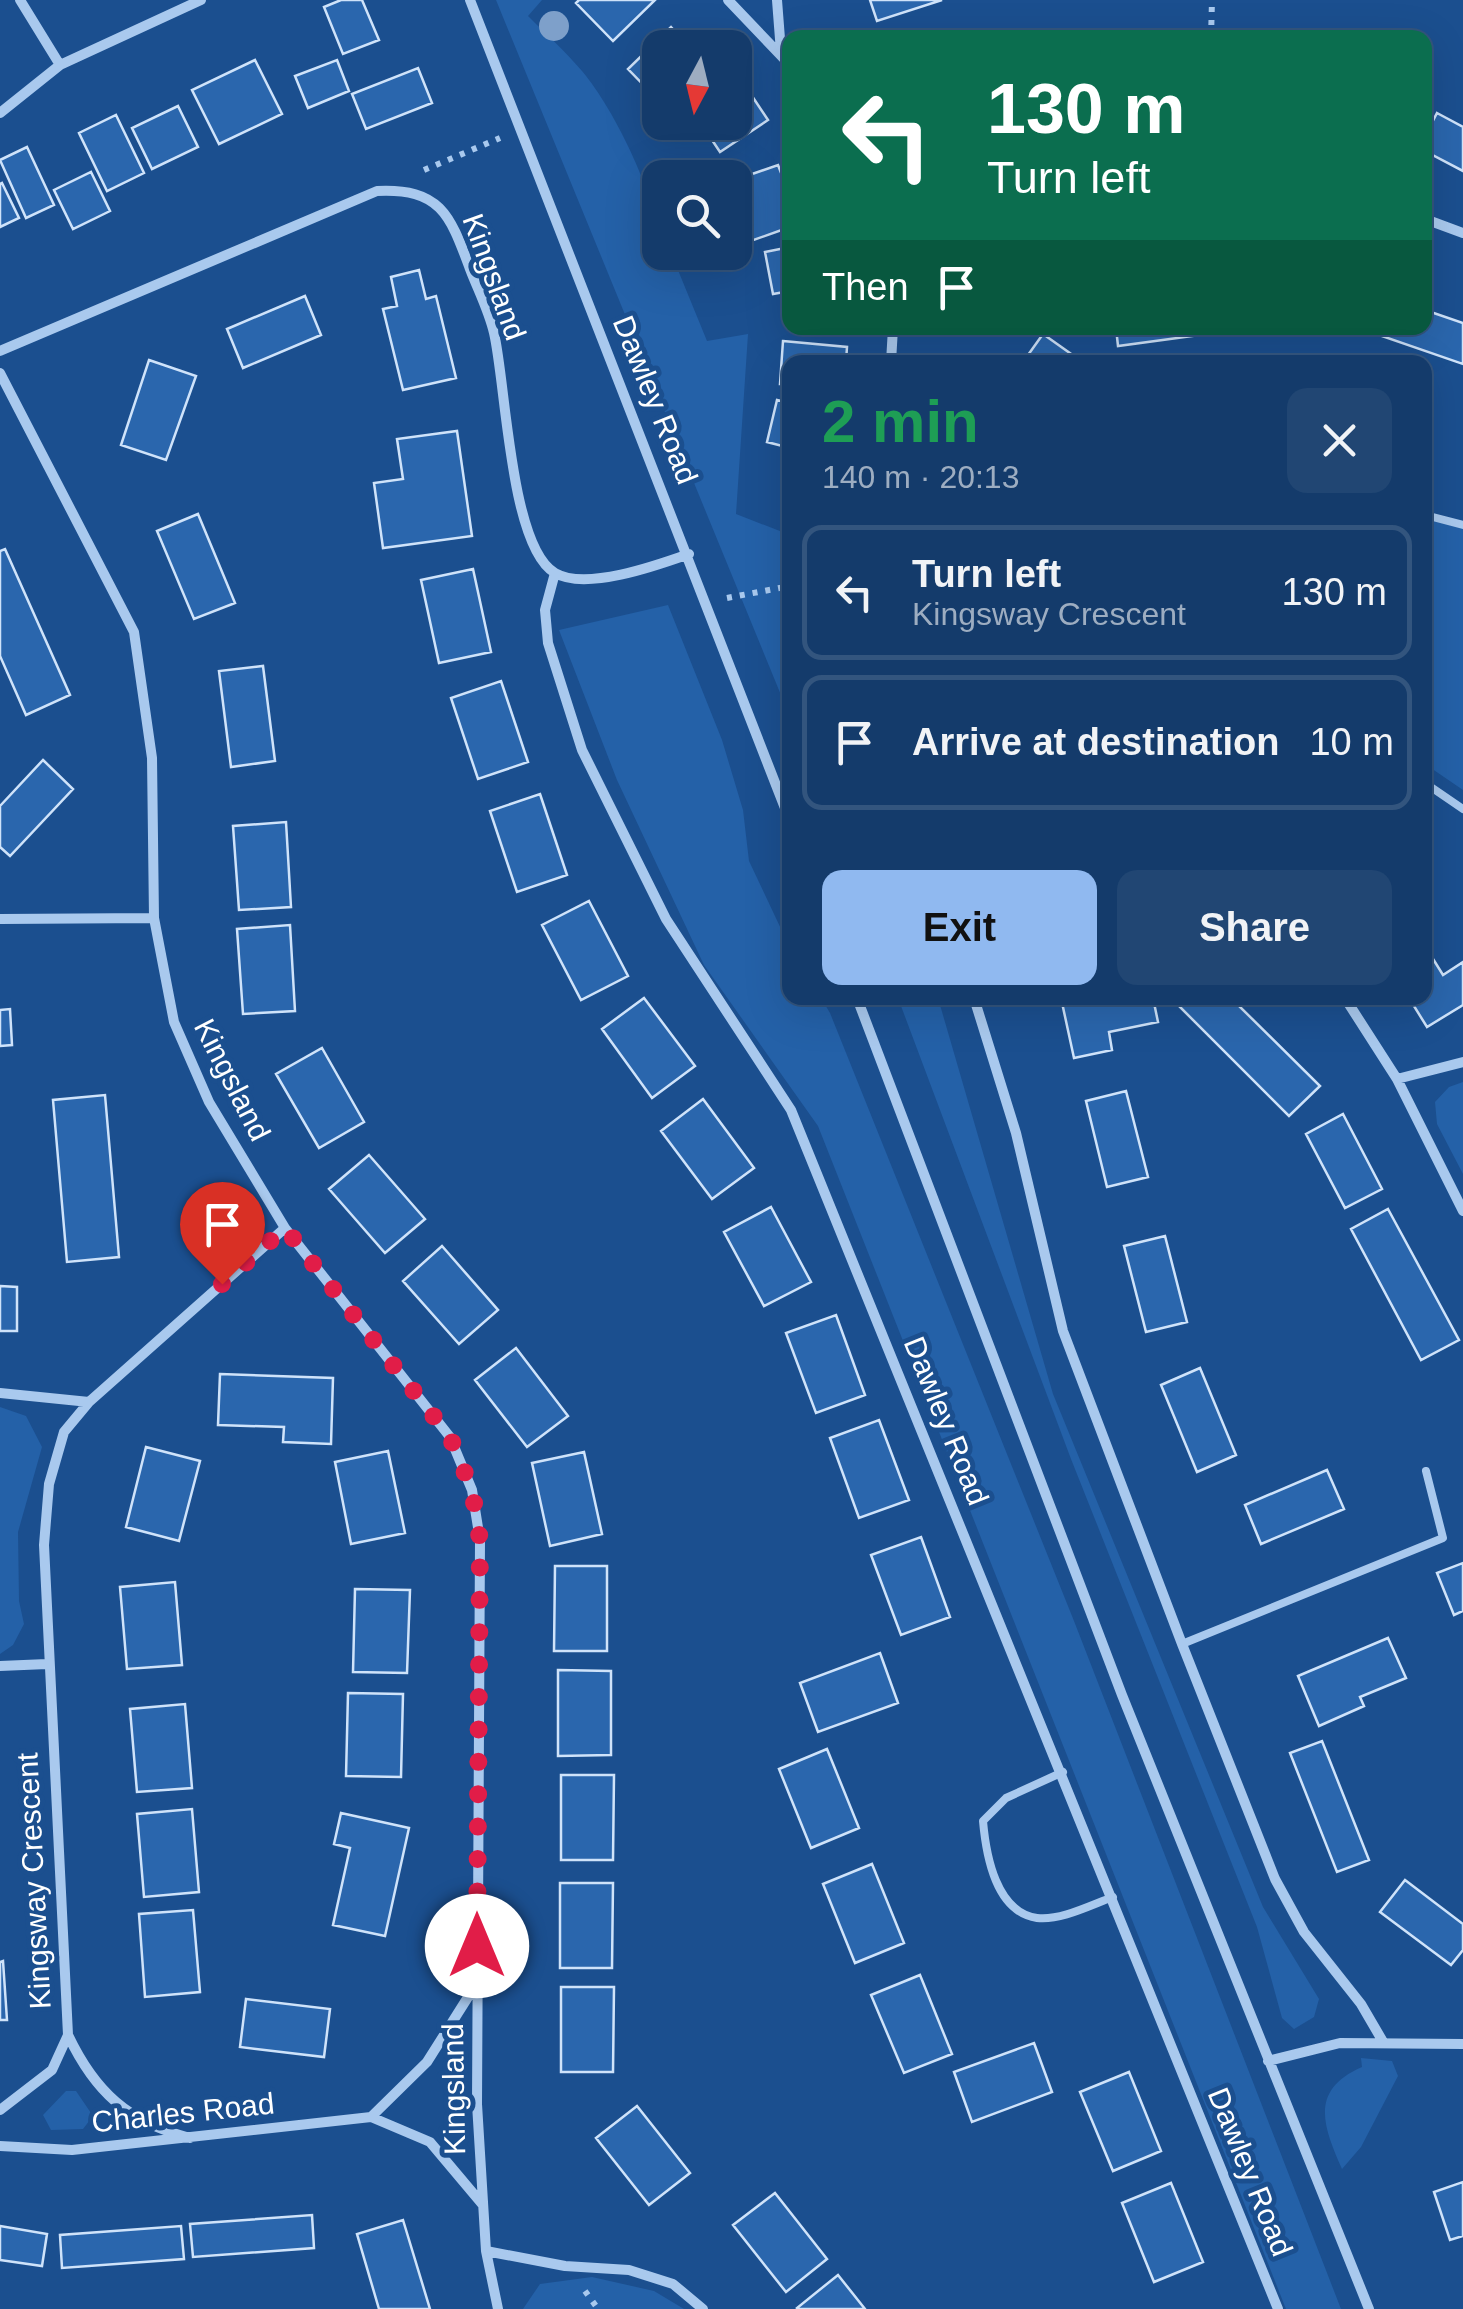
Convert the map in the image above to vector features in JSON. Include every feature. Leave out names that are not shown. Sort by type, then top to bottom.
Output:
[{"type":"street","points":[[20,0],[60,66]]},
{"type":"street","points":[[0,113],[60,66],[200,0]]},
{"type":"street","name":"Dawley Road","points":[[470,0],[782,800]]},
{"type":"street","points":[[728,0],[781,52]]},
{"type":"street","points":[[777,0],[781,52]]},
{"type":"street","name":"Kingsland","points":[[0,351],[377,191],[408,189],[434,200],[453,224],[494,332],[523,522],[540,557],[555,573]]},
{"type":"street","points":[[1432,221],[1463,232]]},
{"type":"street","name":"Kingsland","points":[[0,373],[134,632],[152,758],[154,918],[174,1022],[209,1102],[285,1228],[450,1437],[472,1490],[480,1540],[476,2104],[486,2250],[498,2309]]},
{"type":"street","points":[[555,573],[576,578],[609,576],[689,554]]},
{"type":"street","name":"Dawley Road","points":[[555,573],[544,610],[548,642],[582,750],[666,920],[791,1110],[1278,2309]]},
{"type":"street","points":[[0,919],[154,918]]},
{"type":"street","name":"Dawley Road","points":[[860,1005],[1122,1695],[1369,2309]]},
{"type":"street","points":[[976,1005],[1016,1133],[1063,1331],[1274,1880],[1304,1932],[1361,2004],[1382,2040]]},
{"type":"street","points":[[1350,1005],[1397,1079],[1463,1211]]},
{"type":"street","points":[[1397,1079],[1463,1062]]},
{"type":"street","name":"Kingsway Crescent","points":[[68,2035],[47,1664],[44,1545],[49,1484],[64,1432],[88,1402],[285,1228]]},
{"type":"street","points":[[0,1393],[88,1402]]},
{"type":"street","points":[[0,1666],[47,1664]]},
{"type":"street","points":[[477,1982],[428,2062],[370,2117],[430,2142],[483,2206]]},
{"type":"street","points":[[0,2110],[52,2070],[68,2035]]},
{"type":"street","points":[[68,2035],[86,2072],[105,2094],[138,2118],[190,2138]]},
{"type":"street","points":[[1268,2061],[1301,2050],[1382,2040],[1463,2044]]},
{"type":"street","name":"Charles Road","points":[[0,2146],[72,2150],[370,2117]]},
{"type":"street","points":[[486,2250],[566,2266],[629,2270],[673,2284],[703,2309]]},
{"type":"lane","points":[[1432,517],[1463,524]]},
{"type":"lane","points":[[1432,787],[1463,808]]},
{"type":"lane","points":[[1182,1644],[1444,1538],[1426,1471]]},
{"type":"lane","points":[[1062,1772],[1006,1798],[983,1821],[996,1881],[1013,1908],[1037,1918],[1113,1898]]},
{"type":"path","points":[[1210,30],[1212,0]]},
{"type":"path","points":[[377,191],[520,129]]},
{"type":"path","points":[[707,602],[782,588]]},
{"type":"shaded area","points":[[496,0],[542,0],[528,16],[582,71],[621,132],[642,178],[642,270],[678,270],[707,341],[748,334],[736,514],[782,532],[782,697]]},
{"type":"shaded area","points":[[1432,520],[1463,527],[1463,790],[1432,769]]},
{"type":"shaded area","points":[[668,605],[722,740],[743,810],[749,861],[782,931],[782,1005],[825,1005],[830,1013],[1074,1621],[1341,2309],[1286,2309],[818,1126],[704,965],[617,780],[559,630]]},
{"type":"shaded area","points":[[901,1005],[940,1005],[1053,1394],[1263,1907],[1319,1999],[1314,2017],[1294,2029],[1282,2018],[1257,1927],[1071,1459]]},
{"type":"shaded area","points":[[1463,1082],[1463,1174],[1437,1124],[1435,1102],[1449,1087]]},
{"type":"shaded area","points":[[0,1407],[26,1416],[42,1447],[18,1532],[19,1601],[24,1624],[13,1645],[0,1654]]},
{"type":"shaded area","points":[[1361,2058],[1392,2061],[1398,2076],[1361,2147],[1342,2169],[1326,2124],[1327,2098],[1345,2076],[1362,2067]]},
{"type":"shaded area","points":[[66,2091],[76,2091],[93,2116],[83,2129],[51,2130],[43,2115]]},
{"type":"shaded area","points":[[592,2277],[654,2291],[684,2309],[523,2309],[540,2284]]},
{"type":"building","points":[[341,0],[362,0],[379,40],[343,54],[324,7]]},
{"type":"building","points":[[655,0],[613,41],[576,3]]},
{"type":"building","points":[[870,0],[942,0],[877,21]]},
{"type":"building","points":[[642,55],[642,83],[628,69]]},
{"type":"building","points":[[255,60],[282,114],[219,144],[192,90]]},
{"type":"building","points":[[337,60],[349,91],[308,108],[295,76]]},
{"type":"building","points":[[418,68],[432,103],[366,129],[352,94]]},
{"type":"building","points":[[752,96],[768,120],[752,131]]},
{"type":"building","points":[[178,106],[198,147],[152,169],[132,128]]},
{"type":"building","points":[[1437,113],[1463,127],[1463,171],[1432,155],[1432,123]]},
{"type":"building","points":[[116,115],[144,173],[107,191],[79,133]]},
{"type":"building","points":[[712,140],[738,140],[720,152]]},
{"type":"building","points":[[27,147],[54,205],[26,218],[0,160]]},
{"type":"building","points":[[778,165],[782,175],[782,230],[752,241],[752,174]]},
{"type":"building","points":[[91,172],[110,211],[73,229],[54,190]]},
{"type":"building","points":[[0,184],[19,218],[0,227]]},
{"type":"building","points":[[782,249],[782,292],[773,294],[765,252]]},
{"type":"building","points":[[419,270],[426,299],[436,296],[456,378],[403,390],[383,309],[397,306],[391,277]]},
{"type":"building","points":[[305,296],[321,335],[243,368],[227,329]]},
{"type":"building","points":[[1432,312],[1463,323],[1463,364],[1379,335],[1432,335]]},
{"type":"building","points":[[1044,335],[1073,355],[1028,355]]},
{"type":"building","points":[[1117,335],[1200,335],[1118,346]]},
{"type":"building","points":[[783,341],[847,347],[846,355],[782,355]]},
{"type":"building","points":[[149,360],[196,376],[166,460],[121,445]]},
{"type":"building","points":[[777,400],[782,401],[782,446],[767,442]]},
{"type":"building","points":[[457,431],[472,536],[383,548],[374,483],[403,479],[397,439]]},
{"type":"building","points":[[198,514],[235,603],[194,619],[157,531]]},
{"type":"building","points":[[5,549],[70,695],[26,715],[0,656],[0,551]]},
{"type":"building","points":[[473,569],[491,652],[439,663],[421,580]]},
{"type":"building","points":[[263,666],[275,761],[231,767],[219,671]]},
{"type":"building","points":[[501,681],[528,762],[478,779],[451,698]]},
{"type":"building","points":[[43,760],[73,789],[10,856],[0,847],[0,806]]},
{"type":"building","points":[[540,794],[567,875],[517,892],[490,811]]},
{"type":"building","points":[[286,822],[291,907],[239,910],[233,826]]},
{"type":"building","points":[[589,901],[628,976],[581,1000],[542,925]]},
{"type":"building","points":[[290,925],[295,1011],[243,1014],[237,929]]},
{"type":"building","points":[[1432,957],[1443,975],[1463,962],[1463,1005],[1427,1027],[1413,1005],[1432,1005]]},
{"type":"building","points":[[644,998],[695,1066],[652,1098],[602,1029]]},
{"type":"building","points":[[1063,1005],[1154,1005],[1158,1022],[1109,1032],[1112,1050],[1074,1058]]},
{"type":"building","points":[[1178,1005],[1238,1005],[1320,1086],[1289,1116]]},
{"type":"building","points":[[10,1009],[12,1045],[0,1046],[0,1010]]},
{"type":"building","points":[[322,1048],[364,1122],[319,1148],[276,1074]]},
{"type":"building","points":[[1126,1091],[1148,1177],[1107,1187],[1086,1101]]},
{"type":"building","points":[[105,1095],[119,1257],[67,1262],[53,1100]]},
{"type":"building","points":[[703,1099],[754,1168],[712,1199],[661,1131]]},
{"type":"building","points":[[1343,1114],[1382,1189],[1345,1208],[1306,1134]]},
{"type":"building","points":[[369,1155],[425,1219],[385,1253],[329,1189]]},
{"type":"building","points":[[771,1207],[811,1282],[764,1306],[724,1232]]},
{"type":"building","points":[[1388,1209],[1459,1340],[1421,1360],[1351,1229]]},
{"type":"building","points":[[1165,1236],[1187,1322],[1146,1332],[1124,1246]]},
{"type":"building","points":[[442,1246],[498,1310],[459,1344],[403,1281]]},
{"type":"building","points":[[0,1286],[17,1287],[17,1331],[0,1331]]},
{"type":"building","points":[[836,1315],[865,1395],[816,1413],[786,1333]]},
{"type":"building","points":[[516,1348],[568,1416],[527,1447],[475,1380]]},
{"type":"building","points":[[1200,1368],[1236,1455],[1197,1472],[1161,1385]]},
{"type":"building","points":[[220,1374],[333,1378],[331,1444],[283,1442],[284,1427],[218,1425]]},
{"type":"building","points":[[879,1420],[909,1500],[859,1518],[830,1438]]},
{"type":"building","points":[[146,1447],[200,1461],[179,1541],[126,1527]]},
{"type":"building","points":[[388,1451],[405,1533],[351,1544],[335,1462]]},
{"type":"building","points":[[584,1452],[602,1534],[550,1546],[532,1463]]},
{"type":"building","points":[[1327,1470],[1344,1509],[1261,1544],[1245,1505]]},
{"type":"building","points":[[921,1537],[950,1617],[901,1635],[871,1555]]},
{"type":"building","points":[[1463,1563],[1463,1611],[1454,1615],[1437,1573]]},
{"type":"building","points":[[555,1566],[607,1566],[607,1651],[554,1651]]},
{"type":"building","points":[[175,1582],[182,1665],[127,1669],[120,1587]]},
{"type":"building","points":[[355,1589],[410,1590],[407,1673],[353,1672]]},
{"type":"building","points":[[1388,1638],[1406,1678],[1360,1697],[1364,1706],[1319,1726],[1298,1676]]},
{"type":"building","points":[[880,1653],[898,1703],[818,1732],[800,1683]]},
{"type":"building","points":[[558,1670],[611,1671],[611,1755],[558,1756]]},
{"type":"building","points":[[348,1693],[403,1694],[401,1777],[346,1776]]},
{"type":"building","points":[[185,1704],[192,1788],[137,1792],[130,1709]]},
{"type":"building","points":[[1322,1741],[1369,1860],[1337,1872],[1290,1753]]},
{"type":"building","points":[[827,1749],[859,1828],[811,1848],[779,1769]]},
{"type":"building","points":[[561,1775],[614,1775],[613,1860],[561,1860]]},
{"type":"building","points":[[192,1809],[199,1892],[144,1897],[137,1814]]},
{"type":"building","points":[[341,1813],[409,1828],[385,1936],[333,1925],[350,1848],[334,1844]]},
{"type":"building","points":[[872,1864],[904,1943],[855,1963],[823,1884]]},
{"type":"building","points":[[1405,1880],[1463,1924],[1463,1950],[1451,1965],[1380,1912]]},
{"type":"building","points":[[560,1883],[613,1883],[612,1968],[560,1968]]},
{"type":"building","points":[[193,1910],[200,1992],[145,1997],[139,1914]]},
{"type":"building","points":[[3,1961],[7,2020],[0,2020]]},
{"type":"building","points":[[920,1975],[952,2054],[904,2073],[871,1995]]},
{"type":"building","points":[[561,1987],[614,1987],[613,2072],[561,2072]]},
{"type":"building","points":[[246,1999],[330,2009],[324,2057],[240,2047]]},
{"type":"building","points":[[1034,2043],[1052,2092],[972,2122],[954,2072]]},
{"type":"building","points":[[1129,2072],[1161,2151],[1113,2171],[1080,2092]]},
{"type":"building","points":[[637,2106],[690,2173],[649,2205],[596,2138]]},
{"type":"building","points":[[1463,2182],[1463,2236],[1450,2240],[1434,2192]]},
{"type":"building","points":[[1171,2183],[1203,2262],[1154,2282],[1122,2203]]},
{"type":"building","points":[[775,2193],[827,2259],[786,2292],[733,2225]]},
{"type":"building","points":[[312,2215],[314,2248],[193,2257],[190,2224]]},
{"type":"building","points":[[403,2220],[430,2309],[379,2309],[357,2234]]},
{"type":"building","points":[[0,2226],[47,2234],[42,2266],[0,2260]]},
{"type":"building","points":[[181,2226],[184,2259],[62,2268],[60,2235]]},
{"type":"building","points":[[838,2275],[865,2309],[797,2308]]},
{"type":"route","points":[[222,1284],[285,1228],[450,1437],[472,1490],[480,1540],[477,1946]]}]
